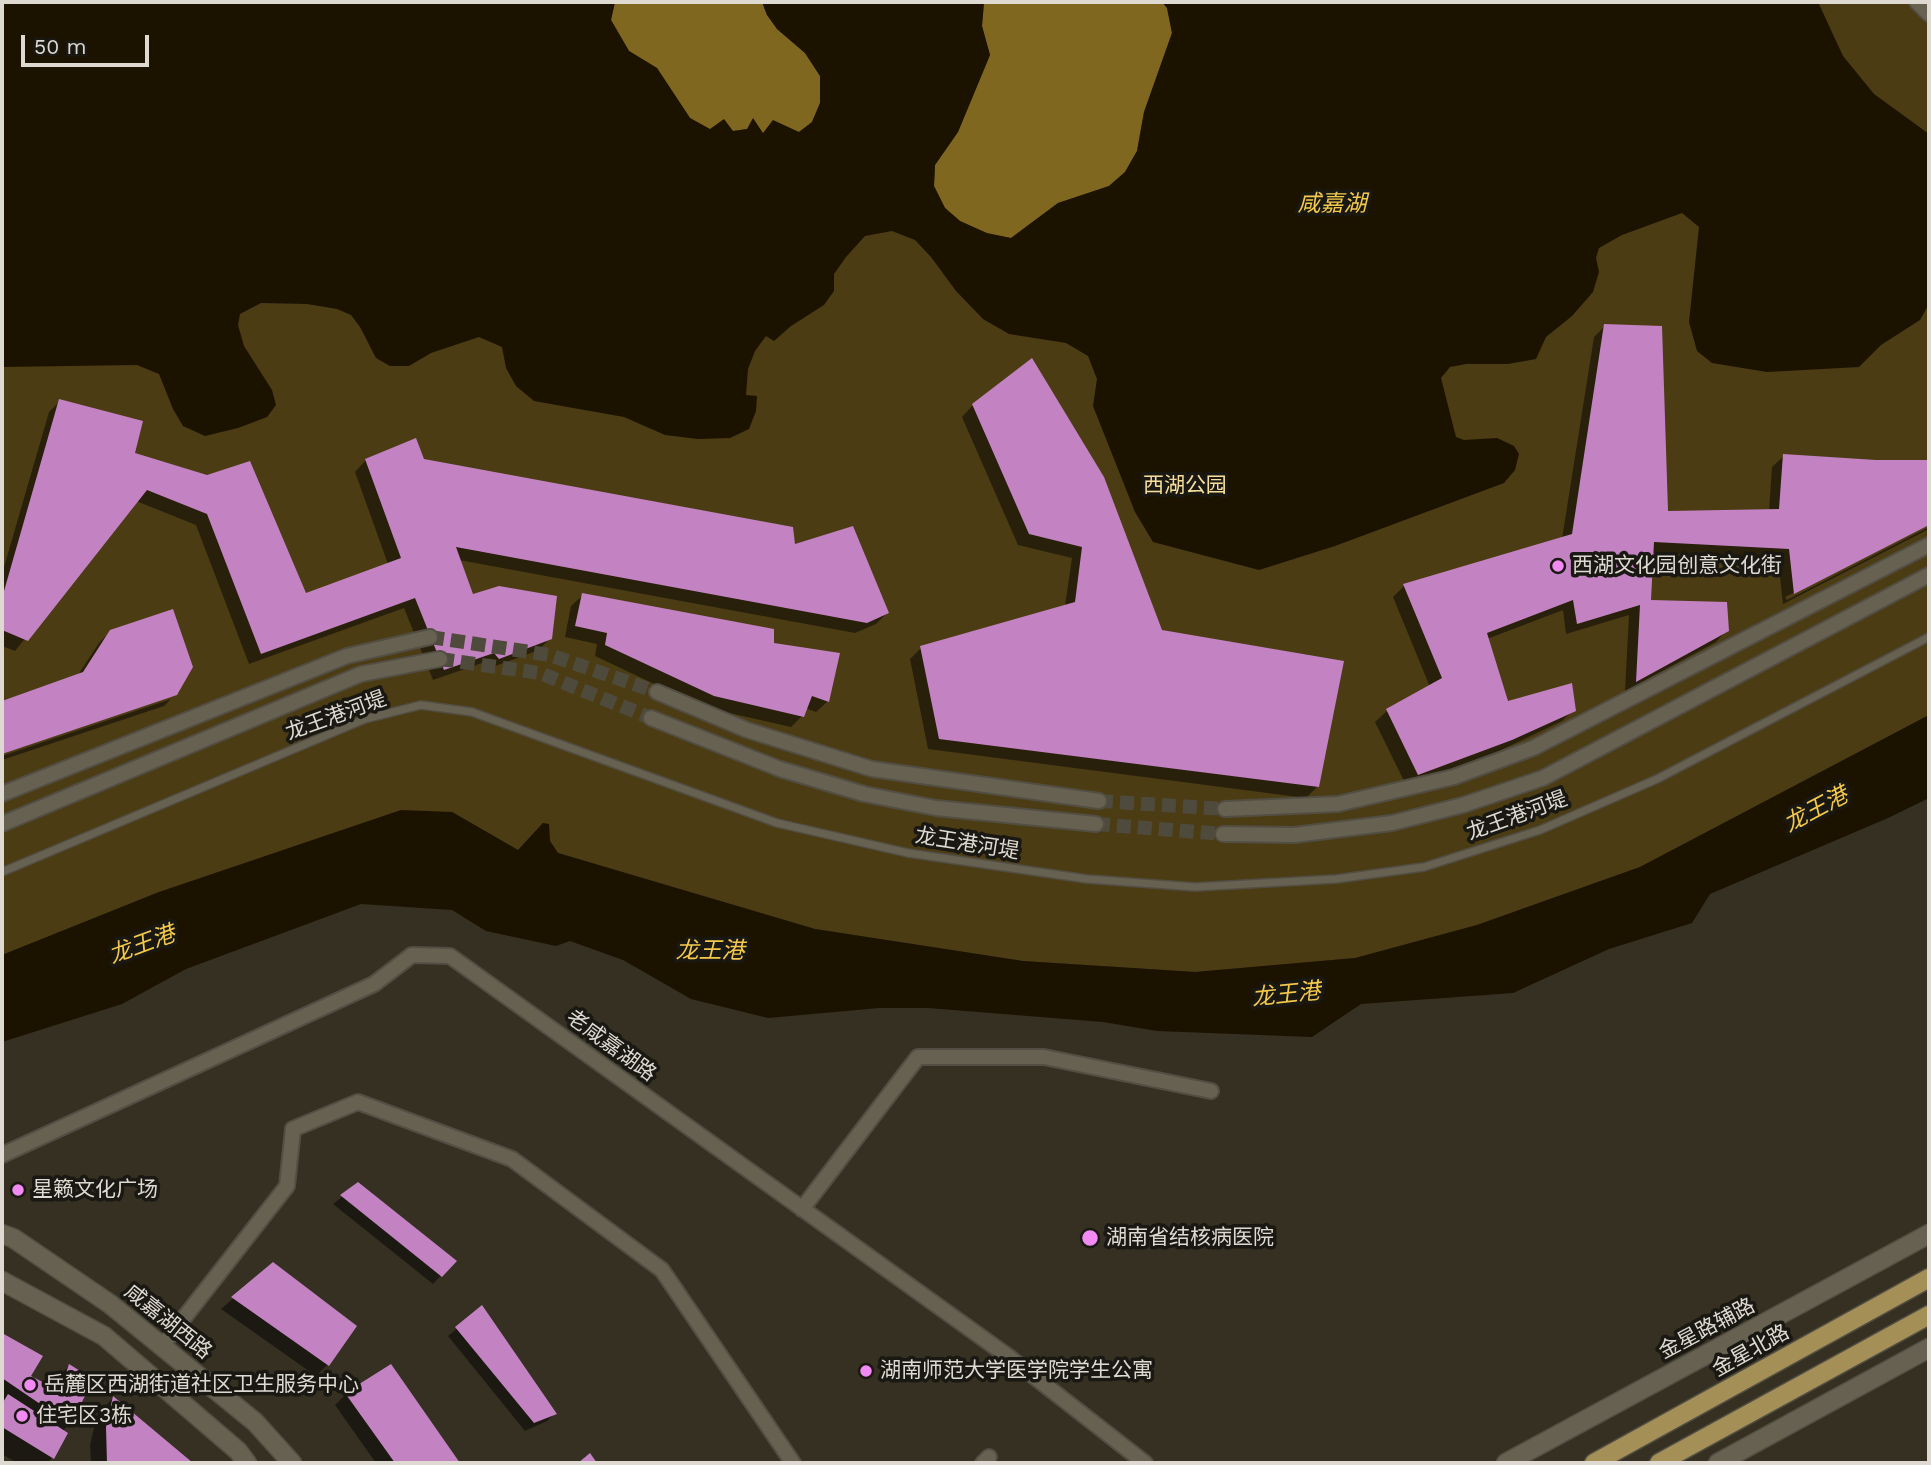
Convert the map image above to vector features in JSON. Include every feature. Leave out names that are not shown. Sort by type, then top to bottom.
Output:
[{"type":"main road","name":"金星北路","points":[[1594,1463],[1929,1278]]},
{"type":"main road","points":[[1659,1463],[1929,1315]]},
{"type":"street","points":[[1917,2],[1929,14]]},
{"type":"street","points":[[1225,809],[1338,804],[1454,777],[1533,748],[1929,545]]},
{"type":"street","points":[[1223,834],[1294,835],[1392,823],[1543,778],[1929,575]]},
{"type":"street","points":[[2,794],[347,656],[430,637]]},
{"type":"street","points":[[2,824],[361,674],[440,659]]},
{"type":"street","points":[[657,692],[747,730],[872,769],[1099,802]]},
{"type":"street","points":[[651,718],[780,769],[864,794],[936,808],[1097,824]]},
{"type":"street","name":"老咸嘉湖路","points":[[2,1155],[374,984],[412,955],[450,956],[1009,1357],[1145,1463]]},
{"type":"street","points":[[802,1209],[918,1057],[1044,1057],[1211,1091]]},
{"type":"street","points":[[162,1346],[287,1186],[293,1129],[358,1102],[512,1159],[662,1270],[793,1463]]},
{"type":"street","name":"咸嘉湖西路","points":[[2,1234],[13,1238],[110,1304],[256,1422],[292,1463]]},
{"type":"street","name":"金星路辅路","points":[[1506,1463],[1929,1234]]},
{"type":"street","points":[[2,1281],[104,1336],[238,1451],[247,1463]]},
{"type":"street","points":[[1718,1463],[1929,1348]]},
{"type":"lane","name":"龙王港河堤","points":[[2,872],[365,719],[421,705],[472,712],[777,823],[908,853],[1087,879],[1195,887],[1336,879],[1424,867],[1540,830],[1657,779],[1929,637]]},
{"type":"green space","name":"西湖公园","points":[[2,2],[1929,2],[1929,715],[1640,867],[1477,925],[1356,958],[1195,972],[1023,961],[815,929],[558,853],[543,823],[518,850],[452,812],[159,892],[2,955]]},
{"type":"shaded area","points":[[615,2],[762,2],[777,29],[805,53],[820,76],[820,103],[812,122],[799,132],[769,127],[763,134],[747,129],[710,130],[690,118],[657,68],[629,51],[611,20]]},
{"type":"shaded area","points":[[984,2],[1162,2],[1167,8],[1172,33],[1144,112],[1137,151],[1125,172],[1109,186],[1058,203],[1011,238],[987,234],[960,221],[945,208],[934,186],[935,165],[958,132],[990,55],[982,26]]},
{"type":"water","name":"咸嘉湖","points":[[2,2],[615,2],[611,20],[629,51],[657,68],[690,118],[710,129],[724,119],[733,131],[747,129],[753,118],[763,133],[773,120],[799,132],[812,122],[820,103],[820,76],[805,53],[777,29],[762,2],[984,2],[982,26],[990,55],[958,132],[935,165],[934,186],[945,208],[960,221],[987,233],[1011,238],[1058,203],[1109,186],[1125,172],[1137,151],[1144,112],[1172,33],[1167,8],[1162,2],[1818,2],[1843,56],[1874,94],[1929,134],[1929,304],[1920,320],[1881,345],[1859,367],[1767,372],[1712,363],[1697,351],[1689,322],[1699,227],[1682,213],[1622,235],[1599,248],[1596,258],[1599,272],[1593,292],[1572,316],[1546,337],[1536,359],[1508,364],[1466,364],[1450,367],[1441,378],[1456,437],[1464,440],[1497,438],[1514,446],[1519,454],[1515,470],[1504,483],[1335,546],[1259,570],[1153,542],[1135,512],[1093,406],[1097,379],[1088,356],[1066,343],[1009,334],[983,319],[956,291],[915,240],[892,231],[865,236],[834,274],[834,291],[824,305],[791,326],[774,341],[766,336],[755,351],[748,369],[746,395],[757,396],[756,411],[749,429],[730,438],[698,439],[665,435],[624,417],[534,401],[516,386],[506,368],[502,347],[479,337],[431,353],[409,366],[390,366],[376,358],[351,315],[337,309],[307,304],[261,303],[240,314],[238,325],[244,346],[272,390],[276,405],[267,417],[205,436],[183,426],[159,374],[137,365],[2,367]]},
{"type":"water","name":"龙王港","points":[[1929,715],[1929,798],[1710,894],[1692,923],[1609,949],[1513,993],[1361,1004],[1312,1037],[1157,1031],[1103,1022],[928,1008],[879,1008],[768,1018],[691,999],[623,960],[570,941],[556,946],[486,931],[452,910],[361,904],[186,969],[122,1004],[2,1042],[2,955],[159,892],[401,810],[452,812],[518,850],[543,823],[549,824],[550,841],[558,853],[815,929],[1023,961],[1195,972],[1355,958],[1477,925],[1640,867]]},
{"type":"building","name":"西湖文化园创意文化街","points":[[1604,324],[1662,326],[1668,511],[1779,509],[1783,454],[1876,460],[1929,460],[1929,525],[1794,594],[1789,549],[1654,542],[1651,600],[1727,602],[1729,631],[1636,682],[1640,605],[1577,624],[1573,600],[1487,633],[1508,701],[1572,683],[1576,711],[1512,740],[1418,775],[1386,709],[1442,678],[1403,584],[1572,534]]},
{"type":"building","points":[[1032,358],[1104,477],[1162,630],[1344,661],[1319,787],[939,739],[920,646],[1075,602],[1082,547],[1029,534],[972,404]]},
{"type":"building","points":[[59,399],[143,421],[135,453],[207,475],[250,461],[306,593],[401,558],[365,459],[416,438],[424,459],[793,527],[795,544],[853,526],[889,613],[867,623],[456,547],[473,594],[499,586],[557,596],[552,639],[499,659],[494,653],[444,670],[415,598],[261,654],[207,514],[147,490],[28,641],[2,630],[2,598]]},
{"type":"building","points":[[582,593],[774,629],[774,643],[840,653],[829,702],[812,696],[804,717],[714,696],[605,645],[607,633],[575,626]]},
{"type":"building","points":[[173,609],[193,667],[177,695],[2,754],[2,701],[83,672],[110,630]]},
{"type":"building","points":[[358,1182],[457,1261],[442,1277],[340,1195]]},
{"type":"building","points":[[273,1262],[357,1326],[329,1366],[231,1297]]},
{"type":"building","points":[[482,1305],[557,1414],[534,1423],[455,1327]]},
{"type":"building","name":"岳麓区西湖街道社区卫生服务中心","points":[[2,1333],[43,1356],[31,1376],[60,1391],[69,1364],[93,1379],[71,1425],[2,1378]]},
{"type":"building","points":[[391,1364],[460,1463],[395,1463],[345,1393]]},
{"type":"building","name":"住宅区3栋","points":[[8,1394],[68,1433],[54,1459],[2,1427],[2,1404]]},
{"type":"building","points":[[113,1396],[193,1463],[107,1463],[106,1427]]},
{"type":"building","points":[[590,1453],[597,1463],[578,1463]]},
{"type":"tunnel","points":[[430,637],[550,655],[657,692]]},
{"type":"tunnel","points":[[440,659],[540,673],[651,718]]},
{"type":"tunnel","points":[[1099,801],[1225,809]]},
{"type":"tunnel","points":[[1096,824],[1223,834]]},
{"type":"place","name":"西湖文化园创意文化街","points":[[1558,566]]},
{"type":"place","name":"星籁文化广场","points":[[18,1190]]},
{"type":"place","name":"湖南省结核病医院","points":[[1090,1238]]},
{"type":"place","name":"湖南师范大学医学院学生公寓","points":[[866,1371]]},
{"type":"place","name":"岳麓区西湖街道社区卫生服务中心","points":[[30,1385]]},
{"type":"place","name":"住宅区3栋","points":[[22,1416]]}]
